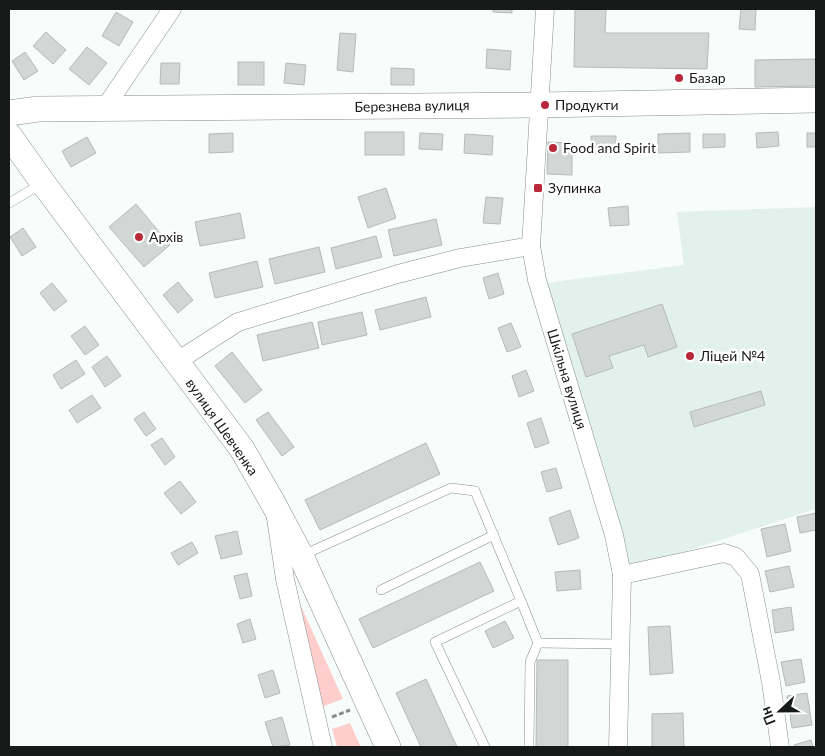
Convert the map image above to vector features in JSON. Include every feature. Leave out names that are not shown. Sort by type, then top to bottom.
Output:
[{"type":"main road","name":"Березнева вулиця","points":[[9,113],[38,109],[538,105],[816,100]]},
{"type":"main road","name":"вулиця Шевченка","points":[[9,135],[242,449],[274,503],[301,556],[388,747]]},
{"type":"street","points":[[104,109],[172,9]]},
{"type":"street","name":"Шкільна вулиця","points":[[545,9],[531,246],[537,280],[614,535],[622,574],[618,747]]},
{"type":"street","points":[[176,362],[238,322],[398,274],[460,258],[531,246]]},
{"type":"street","points":[[274,503],[285,579],[323,747]]},
{"type":"street","points":[[622,574],[724,553],[736,557],[750,574],[771,682],[780,747]]},
{"type":"lane","points":[[9,203],[43,183]]},
{"type":"lane","points":[[301,556],[451,488],[475,491],[538,643],[530,662],[529,747]]},
{"type":"lane","points":[[381,590],[494,535]]},
{"type":"lane","points":[[485,747],[435,642],[521,602]]},
{"type":"lane","points":[[538,643],[620,644]]},
{"type":"path","points":[[329,718],[350,710],[354,717]]},
{"type":"shaded area","name":"Ліцей №4","points":[[816,207],[816,509],[628,570],[545,283],[684,265],[677,212]]},
{"type":"shaded area","points":[[291,584],[343,699],[321,707]]},
{"type":"shaded area","points":[[350,723],[361,747],[337,747],[332,729]]},
{"type":"building","points":[[493,9],[512,9],[512,13],[493,12]]},
{"type":"building","points":[[575,9],[606,9],[605,33],[709,33],[707,69],[574,67]]},
{"type":"building","points":[[741,9],[756,9],[755,30],[739,29]]},
{"type":"building","points":[[116,12],[133,22],[119,46],[102,36]]},
{"type":"building","points":[[46,32],[66,50],[53,64],[33,46]]},
{"type":"building","points":[[340,33],[356,34],[353,72],[337,70]]},
{"type":"building","points":[[87,47],[107,63],[89,85],[69,69]]},
{"type":"building","points":[[487,49],[511,51],[510,70],[486,68]]},
{"type":"building","points":[[25,52],[38,71],[24,80],[12,61]]},
{"type":"building","points":[[816,59],[816,86],[755,87],[755,60]]},
{"type":"building","points":[[238,62],[264,62],[264,85],[238,85]]},
{"type":"building","points":[[161,63],[180,63],[179,84],[160,84]]},
{"type":"building","points":[[286,63],[306,65],[304,85],[284,83]]},
{"type":"building","points":[[391,68],[414,69],[414,85],[391,85]]},
{"type":"building","points":[[365,132],[404,132],[404,155],[365,155]]},
{"type":"building","points":[[778,132],[779,146],[757,148],[756,133]]},
{"type":"building","points":[[233,133],[233,152],[209,153],[209,134]]},
{"type":"building","points":[[420,133],[443,134],[442,150],[419,149]]},
{"type":"building","points":[[690,133],[690,152],[658,153],[658,134]]},
{"type":"building","points":[[807,133],[816,133],[816,147],[807,147]]},
{"type":"building","points":[[465,134],[493,136],[492,155],[464,153]]},
{"type":"building","points":[[703,134],[725,134],[725,147],[703,148]]},
{"type":"building","points":[[591,136],[616,136],[615,154],[591,154]]},
{"type":"building","points":[[87,137],[96,153],[71,167],[62,151]]},
{"type":"building","points":[[548,142],[572,143],[572,175],[547,174]]},
{"type":"building","points":[[386,188],[396,218],[368,228],[358,197]]},
{"type":"building","points":[[486,197],[503,198],[500,224],[483,223]]},
{"type":"building","points":[[136,204],[170,245],[144,267],[109,227]]},
{"type":"building","points":[[628,206],[629,225],[610,226],[608,208]]},
{"type":"building","points":[[240,213],[245,238],[200,246],[195,222]]},
{"type":"building","points":[[436,219],[442,245],[394,256],[388,230]]},
{"type":"building","points":[[23,228],[36,247],[22,256],[10,237]]},
{"type":"building","points":[[376,236],[382,257],[336,269],[331,248]]},
{"type":"building","points":[[319,247],[325,272],[275,284],[269,259]]},
{"type":"building","points":[[257,261],[263,287],[215,298],[209,273]]},
{"type":"building","points":[[498,273],[504,294],[489,299],[483,278]]},
{"type":"building","points":[[178,282],[193,300],[178,313],[163,295]]},
{"type":"building","points":[[52,283],[67,301],[54,311],[40,293]]},
{"type":"building","points":[[426,297],[431,317],[380,330],[375,310]]},
{"type":"building","points":[[662,304],[677,347],[648,357],[644,345],[609,356],[613,368],[586,377],[572,334]]},
{"type":"building","points":[[362,312],[367,335],[322,345],[318,322]]},
{"type":"building","points":[[312,322],[319,348],[263,361],[257,335]]},
{"type":"building","points":[[511,323],[521,347],[507,352],[498,328]]},
{"type":"building","points":[[85,326],[99,345],[85,355],[71,336]]},
{"type":"building","points":[[232,352],[262,390],[245,403],[215,366]]},
{"type":"building","points":[[107,356],[121,376],[105,387],[92,367]]},
{"type":"building","points":[[76,360],[85,374],[61,389],[53,375]]},
{"type":"building","points":[[526,370],[534,391],[519,397],[512,376]]},
{"type":"building","points":[[761,391],[765,405],[694,427],[690,412]]},
{"type":"building","points":[[92,395],[101,408],[77,423],[69,410]]},
{"type":"building","points":[[144,412],[156,429],[146,436],[134,419]]},
{"type":"building","points":[[268,412],[294,447],[282,456],[256,420]]},
{"type":"building","points":[[541,418],[549,443],[535,448],[527,423]]},
{"type":"building","points":[[162,438],[175,457],[165,465],[151,445]]},
{"type":"building","points":[[426,443],[440,474],[320,530],[305,500]]},
{"type":"building","points":[[556,468],[562,488],[547,492],[541,472]]},
{"type":"building","points":[[180,481],[196,502],[181,514],[164,493]]},
{"type":"building","points":[[570,510],[579,538],[558,545],[549,518]]},
{"type":"building","points":[[816,513],[816,530],[800,533],[797,517]]},
{"type":"building","points":[[785,524],[791,551],[767,557],[761,529]]},
{"type":"building","points":[[237,531],[242,554],[221,559],[215,536]]},
{"type":"building","points":[[192,542],[198,553],[178,565],[171,553]]},
{"type":"building","points":[[480,562],[494,591],[373,648],[359,619]]},
{"type":"building","points":[[789,566],[794,587],[770,592],[765,571]]},
{"type":"building","points":[[580,570],[581,589],[557,591],[555,572]]},
{"type":"building","points":[[247,573],[252,596],[240,599],[234,576]]},
{"type":"building","points":[[791,607],[794,630],[775,633],[772,610]]},
{"type":"building","points":[[250,619],[256,639],[243,643],[237,624]]},
{"type":"building","points":[[505,621],[514,638],[493,648],[485,631]]},
{"type":"building","points":[[670,626],[673,673],[650,675],[648,627]]},
{"type":"building","points":[[801,659],[805,682],[786,686],[781,662]]},
{"type":"building","points":[[537,660],[568,660],[568,747],[536,747]]},
{"type":"building","points":[[273,670],[280,693],[265,698],[258,675]]},
{"type":"building","points":[[426,679],[457,747],[421,747],[396,693]]},
{"type":"building","points":[[807,693],[812,725],[792,728],[787,696]]},
{"type":"building","points":[[683,713],[684,747],[652,747],[652,714]]},
{"type":"building","points":[[282,717],[290,745],[273,747],[265,722]]},
{"type":"building","points":[[811,740],[813,747],[795,747],[794,745]]},
{"type":"place","name":"Базар","points":[[679,78]]},
{"type":"place","name":"Продукти","points":[[545,105]]},
{"type":"place","name":"Food and Spirit","points":[[553,148]]},
{"type":"place","name":"Зупинка","points":[[538,188]]},
{"type":"place","name":"Архiв","points":[[139,237]]},
{"type":"place","name":"Ліцей №4","points":[[690,356]]}]
